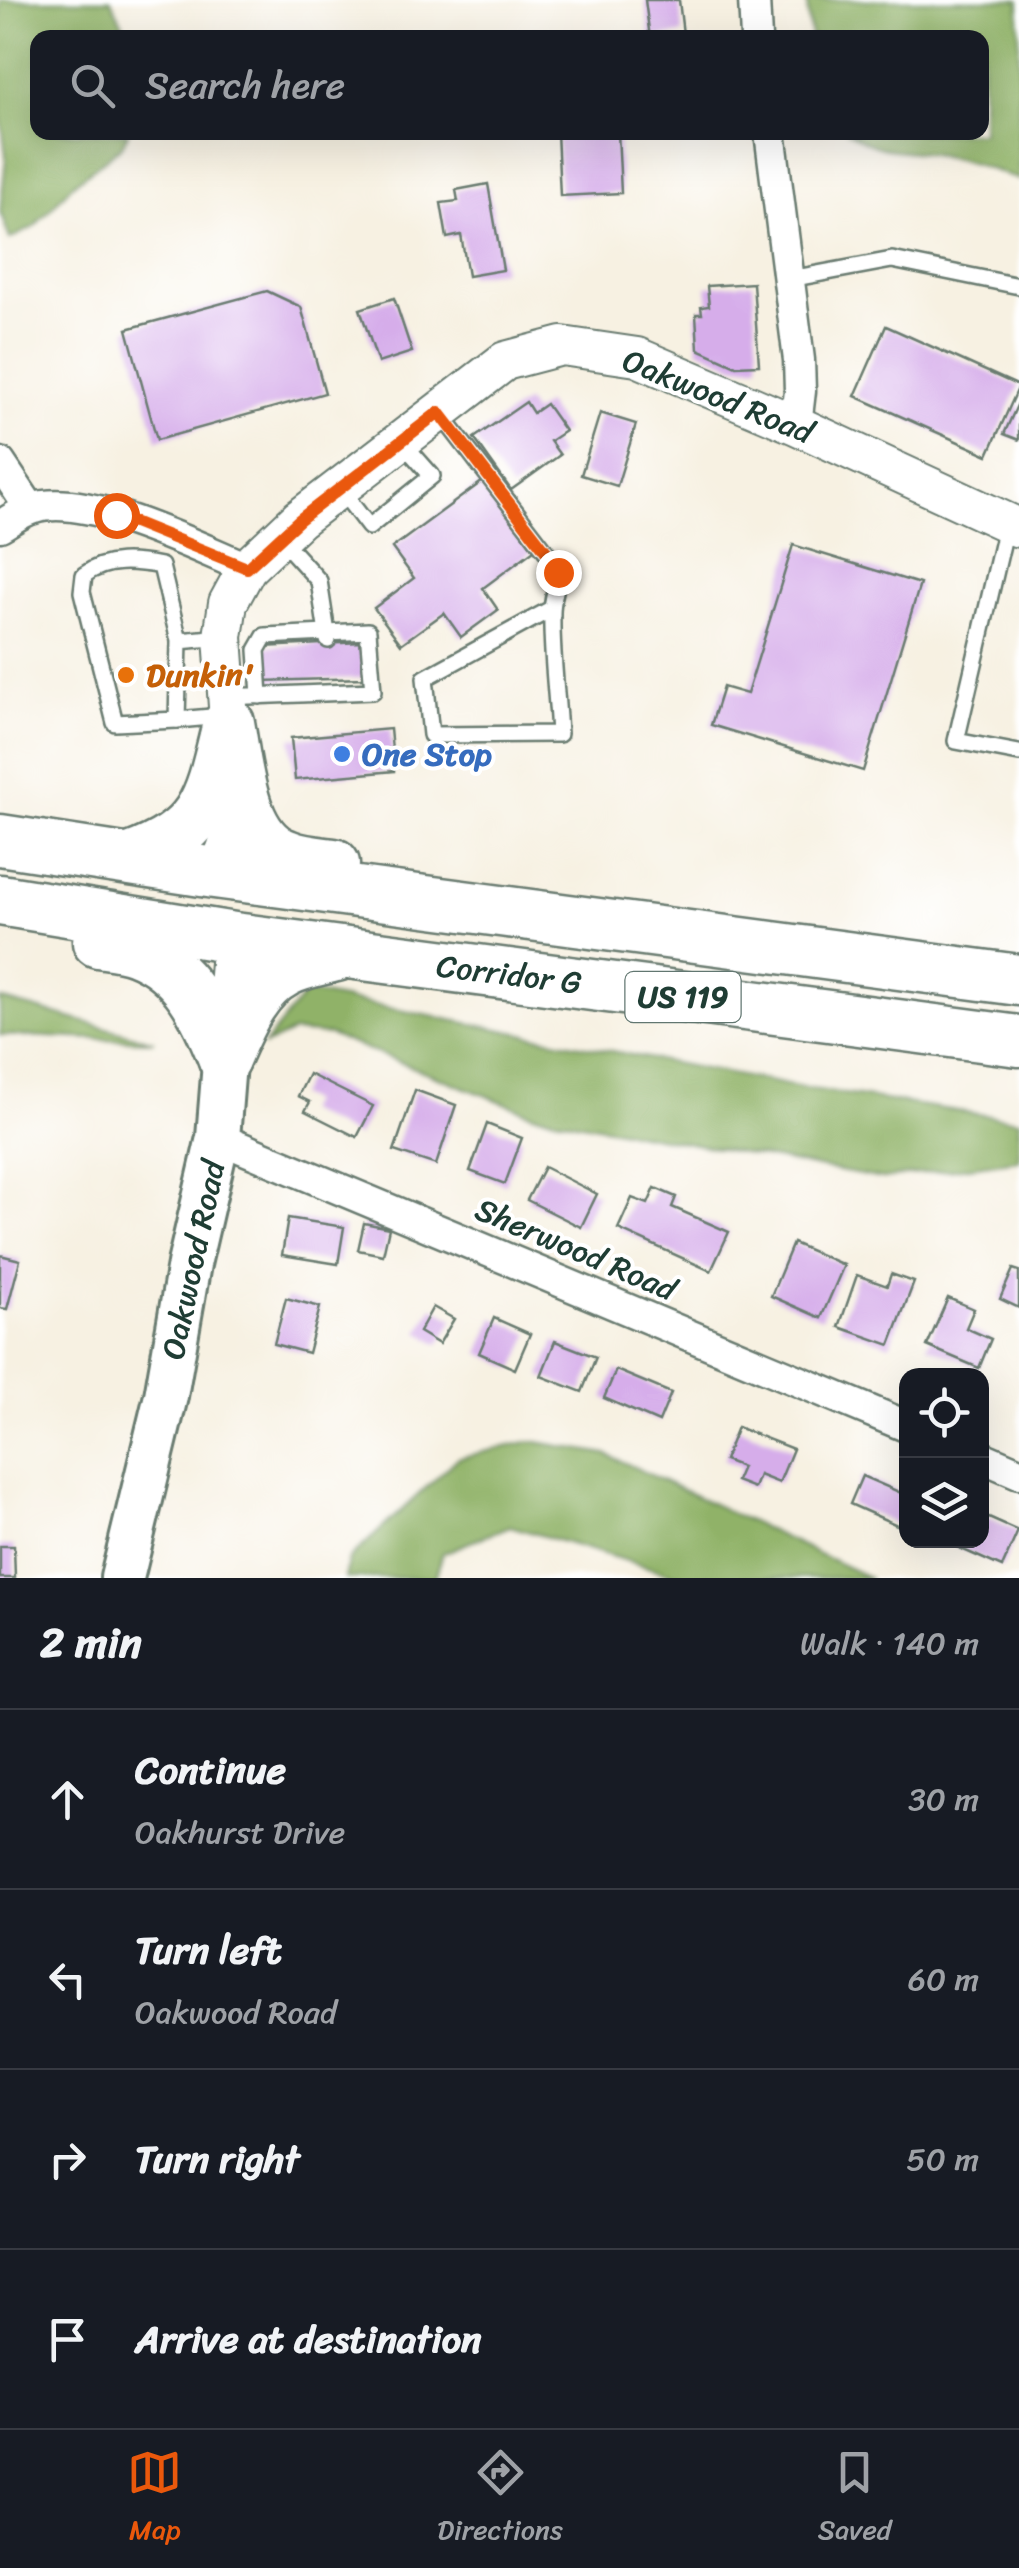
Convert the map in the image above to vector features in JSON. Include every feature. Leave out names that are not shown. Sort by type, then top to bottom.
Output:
[{"type":"highway","points":[[130,858],[178,837],[199,815],[213,787],[236,708]]},
{"type":"highway","points":[[234,938],[249,921],[268,909],[298,904],[504,931],[530,931],[561,919],[540,894],[506,886],[284,855],[262,840],[244,801],[236,708]]},
{"type":"highway","name":"Corridor G","points":[[0,840],[216,874],[1019,980]]},
{"type":"highway","points":[[0,884],[121,899],[179,897],[216,874]]},
{"type":"highway","name":"Corridor G","points":[[0,900],[234,938],[1019,1041]]},
{"type":"highway","points":[[0,926],[135,948],[160,961],[198,1000],[224,1059]]},
{"type":"highway","points":[[224,1059],[242,1019],[262,991],[284,972],[346,953]]},
{"type":"main road","name":"Oakwood Road","points":[[122,1578],[166,1396],[218,1138],[234,938]]},
{"type":"street","points":[[754,0],[756,30]]},
{"type":"street","points":[[771,140],[799,360],[796,425]]},
{"type":"street","name":"Oakwood Road","points":[[216,874],[228,850],[234,804],[236,708],[223,636],[228,603],[247,568],[339,488],[505,361],[562,346],[636,357],[796,425],[1013,525]]},
{"type":"street","points":[[0,463],[30,508]]},
{"type":"street","points":[[0,526],[30,508],[70,504],[116,515],[247,568]]},
{"type":"street","name":"Sherwood Road","points":[[218,1138],[899,1423]]},
{"type":"street","points":[[984,1458],[1019,1473]]},
{"type":"lane","points":[[790,279],[892,260],[1019,286]]},
{"type":"lane","points":[[439,412],[558,572],[551,609],[559,734],[432,735],[425,678],[551,609]]},
{"type":"lane","points":[[1013,525],[956,740],[1019,753]]},
{"type":"lane","points":[[280,537],[318,581],[328,638]]},
{"type":"lane","points":[[177,720],[180,641],[161,566],[132,560],[96,566],[84,576],[82,592],[115,722],[177,720],[236,708],[295,687],[373,691],[368,631],[292,640],[265,636],[236,708]]},
{"type":"lane","points":[[180,641],[223,636]]},
{"type":"green space","points":[[0,0],[111,0],[126,30],[30,30],[30,140],[125,140],[73,184],[34,227],[10,239],[0,212],[6,157],[0,111]]},
{"type":"green space","points":[[807,0],[1019,0],[1019,180],[949,157],[878,147],[862,140],[989,140],[989,30],[810,30]]},
{"type":"green space","points":[[306,992],[798,1087],[1019,1120],[1019,1160],[882,1179],[533,1114],[330,1035],[293,1032],[263,1046]]},
{"type":"green space","points":[[0,999],[154,1041],[0,1035]]},
{"type":"green space","points":[[531,1441],[606,1454],[870,1578],[684,1578],[510,1526],[443,1553],[435,1578],[345,1578],[349,1559],[458,1458]]},
{"type":"building","points":[[645,0],[679,0],[683,30],[649,30]]},
{"type":"building","points":[[557,140],[618,140],[621,193],[560,196]]},
{"type":"building","points":[[488,184],[503,270],[468,276],[461,235],[447,238],[441,203],[458,201],[456,190]]},
{"type":"building","points":[[753,283],[759,365],[736,366],[698,349],[696,314],[702,314],[701,307],[709,306],[707,286]]},
{"type":"building","points":[[267,291],[301,307],[325,393],[157,440],[127,329]]},
{"type":"building","points":[[394,298],[412,352],[378,363],[360,309]]},
{"type":"building","points":[[886,326],[1019,386],[988,455],[855,396]]},
{"type":"building","points":[[1019,401],[1019,440],[1004,434]]},
{"type":"building","points":[[526,402],[533,413],[546,404],[565,431],[550,441],[560,455],[511,490],[474,438]]},
{"type":"building","points":[[600,413],[636,424],[617,486],[581,475]]},
{"type":"building","points":[[483,481],[534,550],[483,588],[498,610],[461,637],[444,613],[401,644],[374,608],[414,578],[392,548]]},
{"type":"building","points":[[793,545],[920,584],[863,771],[711,725],[723,687],[747,694]]},
{"type":"building","points":[[362,642],[364,678],[261,681],[262,647]]},
{"type":"building","name":"One Stop","points":[[390,729],[394,771],[295,780],[291,738]]},
{"type":"building","points":[[309,1074],[373,1106],[357,1137],[305,1111],[310,1102],[298,1096]]},
{"type":"building","points":[[415,1090],[456,1105],[436,1165],[394,1151]]},
{"type":"building","points":[[487,1124],[522,1138],[505,1184],[470,1171]]},
{"type":"building","points":[[544,1167],[597,1194],[581,1227],[527,1200]]},
{"type":"building","points":[[655,1188],[676,1197],[672,1207],[729,1232],[711,1271],[618,1229],[632,1198],[648,1204]]},
{"type":"building","points":[[288,1218],[344,1227],[338,1264],[282,1255]]},
{"type":"building","points":[[364,1223],[389,1228],[383,1255],[358,1250]]},
{"type":"building","points":[[793,1243],[844,1265],[821,1318],[771,1296]]},
{"type":"building","points":[[0,1255],[20,1260],[7,1309],[0,1308]]},
{"type":"building","points":[[1013,1269],[1019,1271],[1019,1308],[1000,1299]]},
{"type":"building","points":[[891,1274],[914,1282],[890,1345],[839,1327],[857,1275],[887,1286]]},
{"type":"building","points":[[286,1298],[320,1307],[308,1353],[274,1344]]},
{"type":"building","points":[[948,1298],[974,1309],[966,1328],[991,1339],[979,1368],[927,1346]]},
{"type":"building","points":[[433,1307],[454,1319],[439,1344],[419,1332]]},
{"type":"building","points":[[494,1318],[530,1334],[515,1369],[479,1353]]},
{"type":"building","points":[[555,1341],[596,1357],[582,1392],[541,1376]]},
{"type":"building","points":[[616,1370],[671,1393],[659,1422],[604,1398]]},
{"type":"building","points":[[737,1427],[793,1449],[779,1483],[759,1475],[754,1488],[736,1481],[742,1467],[724,1460]]},
{"type":"building","points":[[862,1476],[899,1492],[899,1526],[850,1504]]},
{"type":"building","points":[[989,1518],[1018,1531],[1002,1567],[959,1548],[989,1548]]},
{"type":"building","points":[[0,1546],[14,1546],[15,1578],[0,1578]]},
{"type":"place","name":"Dunkin'","points":[[126,675]]},
{"type":"place","name":"One Stop","points":[[342,754]]},
{"type":"route","points":[[116,515],[247,568],[299,520],[439,412],[558,572]]}]
